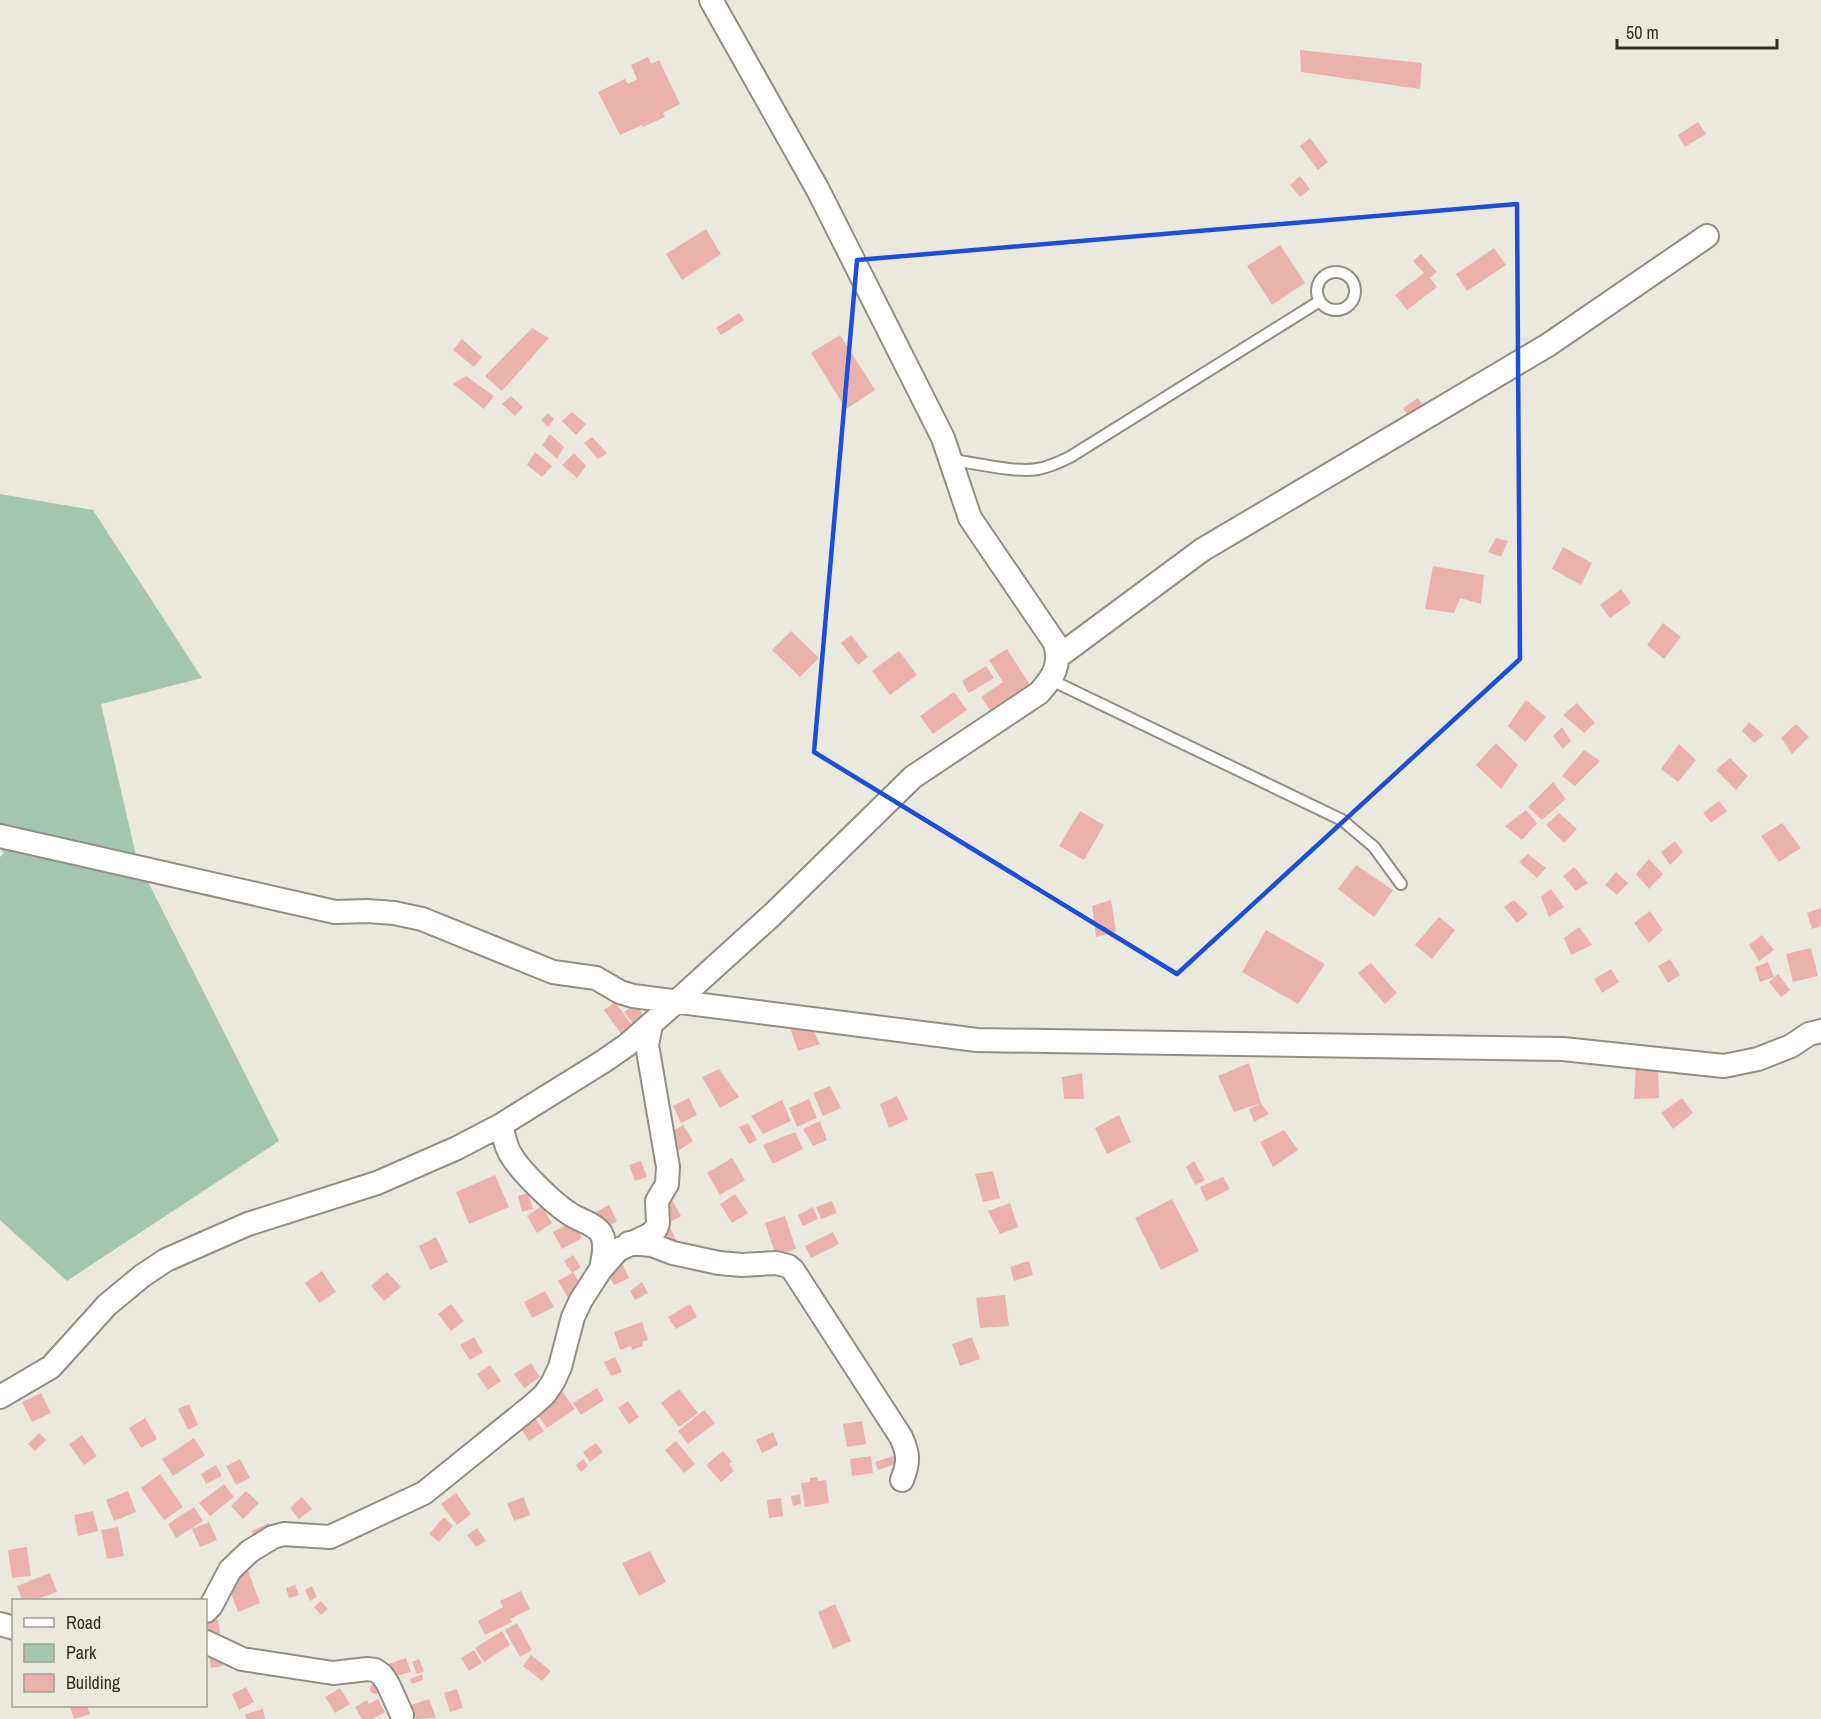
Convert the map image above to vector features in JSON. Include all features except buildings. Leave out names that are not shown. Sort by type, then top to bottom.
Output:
[{"type":"street","points":[[0,1397],[51,1367],[107,1305],[142,1276],[166,1260],[248,1224],[377,1183],[457,1148],[501,1125],[603,1061],[651,1025],[773,914],[913,777],[1039,693],[1051,680],[1059,656],[1050,633],[970,518],[943,438],[818,190],[711,0]]},
{"type":"street","points":[[1059,656],[1202,550],[1548,345],[1707,236]]},
{"type":"street","points":[[0,837],[335,912],[394,913],[422,919],[554,972],[596,978],[620,992],[633,996],[976,1040],[1563,1049],[1725,1066],[1758,1059],[1791,1046],[1809,1034],[1821,1031]]},
{"type":"street","points":[[207,1610],[230,1570],[250,1551],[273,1537],[284,1534],[330,1537],[423,1493],[533,1405],[554,1382],[573,1317],[601,1269],[618,1250],[649,1235],[656,1229],[658,1223],[657,1201],[667,1184],[668,1167],[647,1045],[651,1025]]},
{"type":"street","points":[[501,1125],[506,1146],[517,1163],[567,1213],[600,1232],[604,1239],[601,1269]]},
{"type":"street","points":[[629,1243],[652,1245],[684,1256],[718,1263],[742,1265],[776,1263],[793,1270],[901,1437],[908,1465],[902,1480]]},
{"type":"street","points":[[207,1642],[242,1659],[333,1672],[375,1670],[388,1684],[402,1715]]},
{"type":"lane","points":[[952,460],[1021,469],[1038,469],[1055,464],[1080,451],[1320,302]]},
{"type":"lane","points":[[1051,680],[1342,820],[1374,847],[1401,884]]},
{"type":"highlighted area","points":[[1517,204],[1520,659],[1177,974],[814,752],[857,260]]},
{"type":"green space","points":[[0,494],[93,510],[202,678],[101,704],[137,860],[279,1141],[67,1281],[0,1220],[0,857],[4,853],[0,849]]}]
